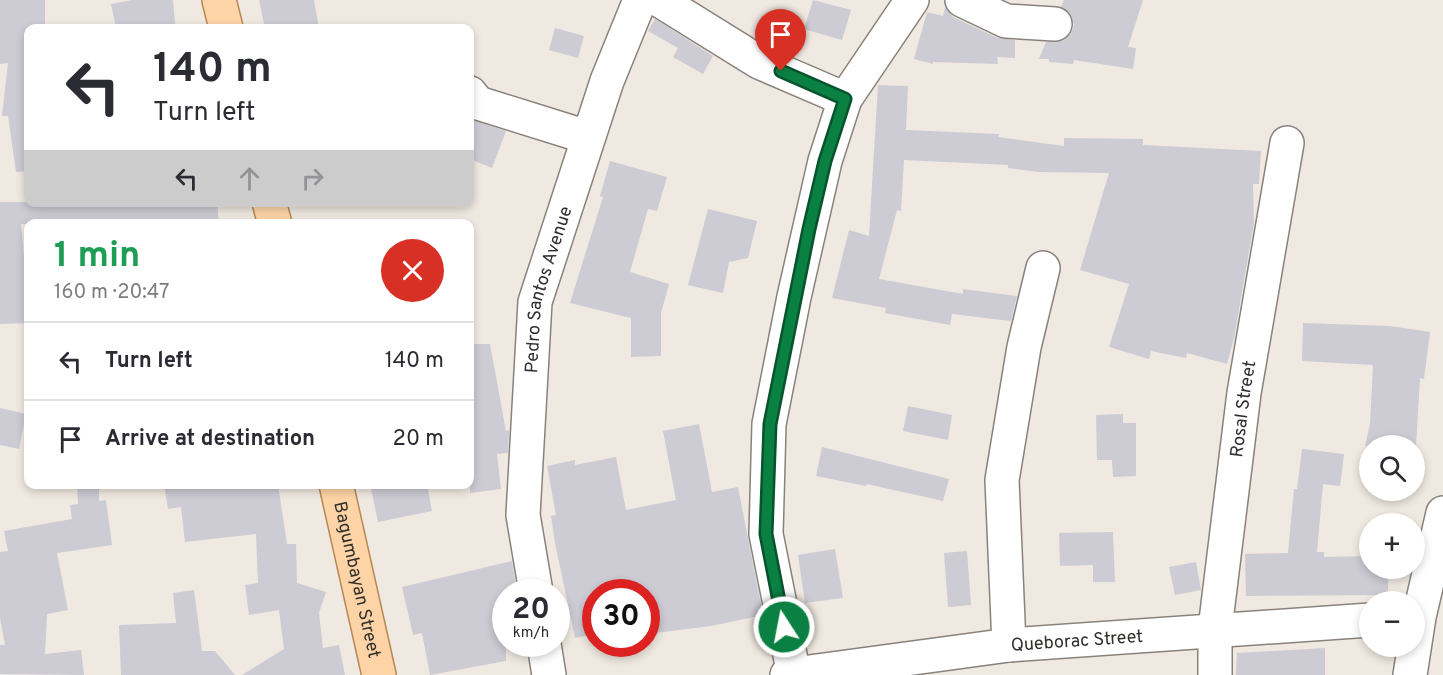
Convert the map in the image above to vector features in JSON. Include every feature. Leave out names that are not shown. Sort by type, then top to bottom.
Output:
[{"type":"main road","points":[[219,0],[225,24]]},
{"type":"main road","name":"Bagumbayan Street","points":[[337,489],[380,675]]},
{"type":"street","name":"Pedro Santos Avenue","points":[[534,579],[523,515],[535,302],[587,137],[640,0]]},
{"type":"street","points":[[659,0],[759,62],[845,99]]},
{"type":"street","points":[[792,675],[766,534],[770,424],[794,297],[822,172],[845,99],[912,0]]},
{"type":"street","points":[[962,0],[1006,21],[1055,24]]},
{"type":"street","points":[[474,98],[478,103],[587,137]]},
{"type":"street","name":"Rosal Street","points":[[1215,675],[1215,629],[1244,393],[1287,143]]},
{"type":"street","points":[[1009,645],[1002,480],[1023,347],[1043,268]]},
{"type":"street","points":[[1410,675],[1426,617],[1443,513]]},
{"type":"street","name":"Queborac Street","points":[[792,675],[1009,645],[1359,621]]},
{"type":"street","points":[[546,657],[549,675]]},
{"type":"building","points":[[0,0],[45,0],[45,24],[24,24],[24,171],[16,172],[8,116],[2,116],[8,63],[0,64]]},
{"type":"building","points":[[132,0],[173,0],[175,24],[115,24],[111,4]]},
{"type":"building","points":[[259,0],[314,0],[318,24],[264,24]]},
{"type":"building","points":[[813,0],[851,10],[842,40],[804,29]]},
{"type":"building","points":[[1064,0],[1143,0],[1128,47],[1136,48],[1133,69],[1074,60],[1073,64],[1039,59],[1046,42],[1063,41],[1071,34],[1074,25],[1071,15],[1061,7]]},
{"type":"building","points":[[945,7],[953,17],[972,26],[998,38],[1015,40],[1015,58],[997,57],[998,64],[933,62],[933,64],[914,59],[927,12],[943,16]]},
{"type":"building","points":[[655,19],[713,56],[703,74],[673,57],[678,48],[648,31]]},
{"type":"building","points":[[555,28],[584,36],[578,58],[549,50]]},
{"type":"building","points":[[878,85],[908,86],[906,130],[999,134],[998,137],[1064,146],[1064,138],[1143,139],[1143,145],[1261,151],[1259,184],[1253,184],[1254,223],[1234,338],[1227,364],[1187,353],[1186,358],[1151,351],[1149,359],[1109,347],[1129,284],[1080,270],[1109,173],[1038,172],[1008,168],[1008,165],[904,160],[901,211],[897,210],[879,279],[963,294],[963,289],[1017,296],[1011,321],[952,314],[950,325],[885,313],[886,308],[832,298],[849,230],[869,236]]},
{"type":"building","points":[[474,120],[506,131],[492,168],[474,161]]},
{"type":"building","points":[[610,161],[667,177],[657,211],[648,209],[630,272],[669,284],[661,313],[661,356],[631,357],[631,318],[570,303],[603,197],[600,196]]},
{"type":"building","points":[[0,202],[24,202],[24,207],[217,207],[219,219],[24,219],[24,224],[21,224],[24,258],[24,323],[0,324]]},
{"type":"building","points":[[708,209],[757,221],[748,258],[729,262],[723,293],[688,285]]},
{"type":"building","points":[[1303,323],[1390,326],[1430,332],[1424,379],[1420,378],[1417,435],[1368,435],[1373,365],[1302,361]]},
{"type":"building","points":[[474,344],[490,344],[506,431],[509,430],[508,453],[497,454],[501,489],[470,493],[470,489],[474,489]]},
{"type":"building","points":[[908,406],[952,415],[948,440],[903,431]]},
{"type":"building","points":[[0,408],[24,414],[19,449],[0,445]]},
{"type":"building","points":[[1123,414],[1123,423],[1136,423],[1136,476],[1113,477],[1112,460],[1097,460],[1096,415]]},
{"type":"building","points":[[699,424],[712,492],[738,487],[763,615],[711,626],[660,632],[660,579],[582,579],[582,637],[575,638],[570,614],[570,579],[563,579],[555,543],[551,516],[556,515],[547,466],[575,460],[575,465],[616,457],[626,510],[676,500],[663,431]]},
{"type":"building","points":[[822,447],[949,479],[943,501],[867,484],[866,486],[816,476]]},
{"type":"building","points":[[1302,449],[1344,454],[1340,486],[1323,484],[1317,552],[1324,552],[1324,557],[1359,556],[1359,579],[1388,579],[1388,591],[1359,591],[1359,595],[1246,596],[1245,554],[1288,553],[1294,489],[1297,489]]},
{"type":"building","points":[[77,489],[99,489],[99,501],[106,500],[112,545],[57,553],[68,610],[47,614],[45,654],[81,650],[84,675],[0,674],[0,645],[5,645],[0,618],[0,552],[8,551],[4,531],[72,519],[70,505],[78,504]]},
{"type":"building","points":[[165,489],[279,489],[287,544],[296,544],[297,583],[326,592],[319,613],[323,648],[339,645],[345,675],[242,675],[284,649],[279,610],[249,615],[245,585],[258,583],[256,534],[185,542],[181,507],[168,509]]},
{"type":"building","points":[[371,489],[428,489],[432,511],[378,522]]},
{"type":"building","points":[[1113,532],[1115,582],[1093,582],[1093,565],[1060,566],[1059,533]]},
{"type":"building","points":[[835,549],[843,598],[805,603],[798,555]]},
{"type":"building","points":[[967,551],[971,605],[948,607],[944,553]]},
{"type":"building","points":[[512,561],[515,579],[492,579],[492,657],[506,657],[506,661],[430,675],[422,633],[413,635],[402,587]]},
{"type":"building","points":[[1196,562],[1201,590],[1175,595],[1169,567]]},
{"type":"building","points":[[194,590],[202,651],[215,651],[235,675],[121,675],[119,625],[176,623],[173,593]]},
{"type":"building","points":[[1325,648],[1325,675],[1236,675],[1237,653]]},
{"type":"route","points":[[781,71],[845,99],[825,161],[809,229],[770,424],[766,534],[784,627]]}]
